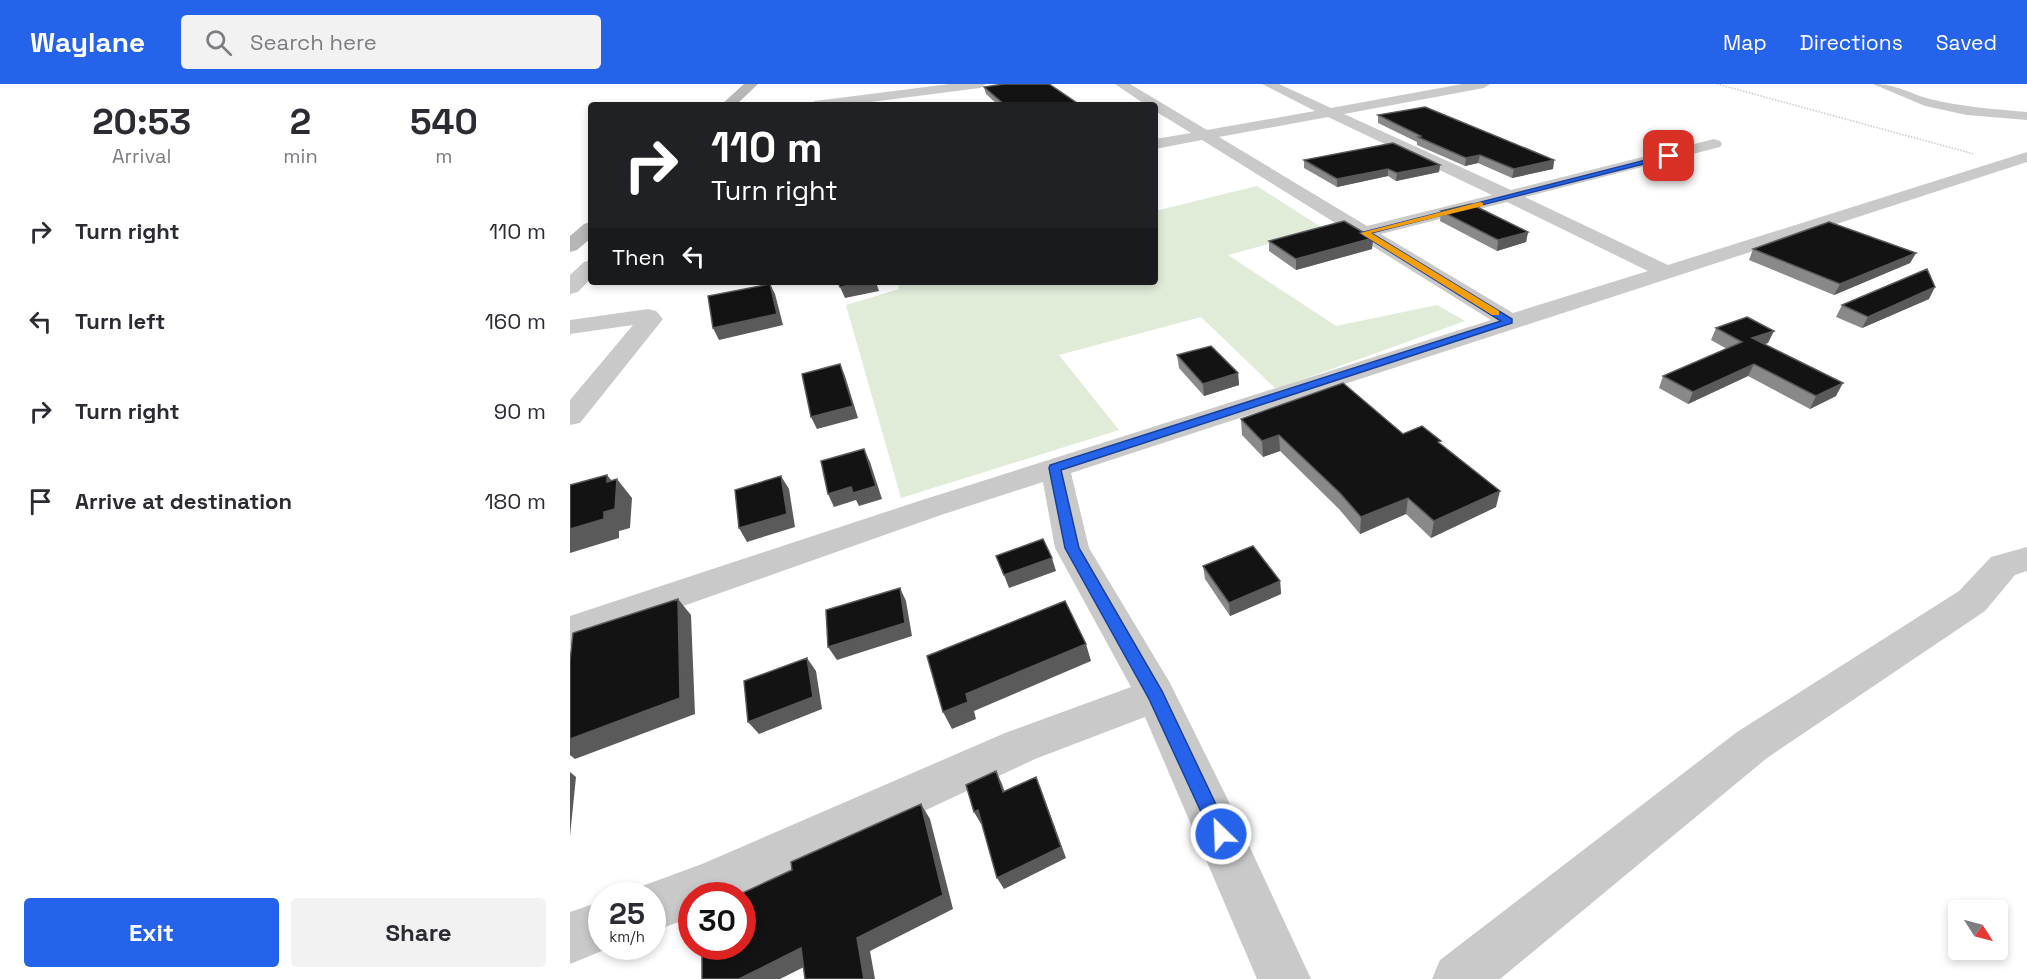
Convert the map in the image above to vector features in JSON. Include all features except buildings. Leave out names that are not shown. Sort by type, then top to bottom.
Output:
[{"type":"main road","points":[[731,102],[752,84]]},
{"type":"main road","points":[[570,246],[588,231]]},
{"type":"street","points":[[839,102],[980,84]]},
{"type":"street","points":[[1121,84],[1151,102]]},
{"type":"street","points":[[1269,84],[1666,272]]},
{"type":"street","points":[[1158,143],[1484,84]]},
{"type":"street","points":[[1879,84],[1925,102],[1976,112],[2027,116]]},
{"type":"street","points":[[1158,106],[1509,321]]},
{"type":"street","points":[[1364,233],[1510,198],[1714,144]]},
{"type":"street","points":[[570,631],[1055,468],[2017,160]]},
{"type":"street","points":[[570,287],[588,269]]},
{"type":"street","points":[[570,327],[628,317],[648,316],[651,319],[570,417]]},
{"type":"street","points":[[1055,468],[1072,548],[1156,696],[1211,813],[1284,979]]},
{"type":"street","points":[[1459,979],[1752,745],[1972,601],[2003,566],[2027,559]]},
{"type":"street","points":[[666,902],[705,887],[910,797],[1020,746],[1156,696]]},
{"type":"street","points":[[570,938],[588,931]]},
{"type":"path","points":[[1717,84],[2017,160]]},
{"type":"green space","points":[[1257,186],[1324,229],[1228,255],[1336,326],[1437,305],[1465,321],[1276,389],[1201,317],[1059,355],[1119,430],[901,498],[846,305],[899,289],[898,285],[1158,285],[1158,210]]},
{"type":"slow traffic","points":[[1480,204],[1364,233],[1496,313]]},
{"type":"route","points":[[1221,834],[1156,696],[1072,548],[1055,468],[1509,321],[1364,233],[1510,198],[1669,156]]}]
